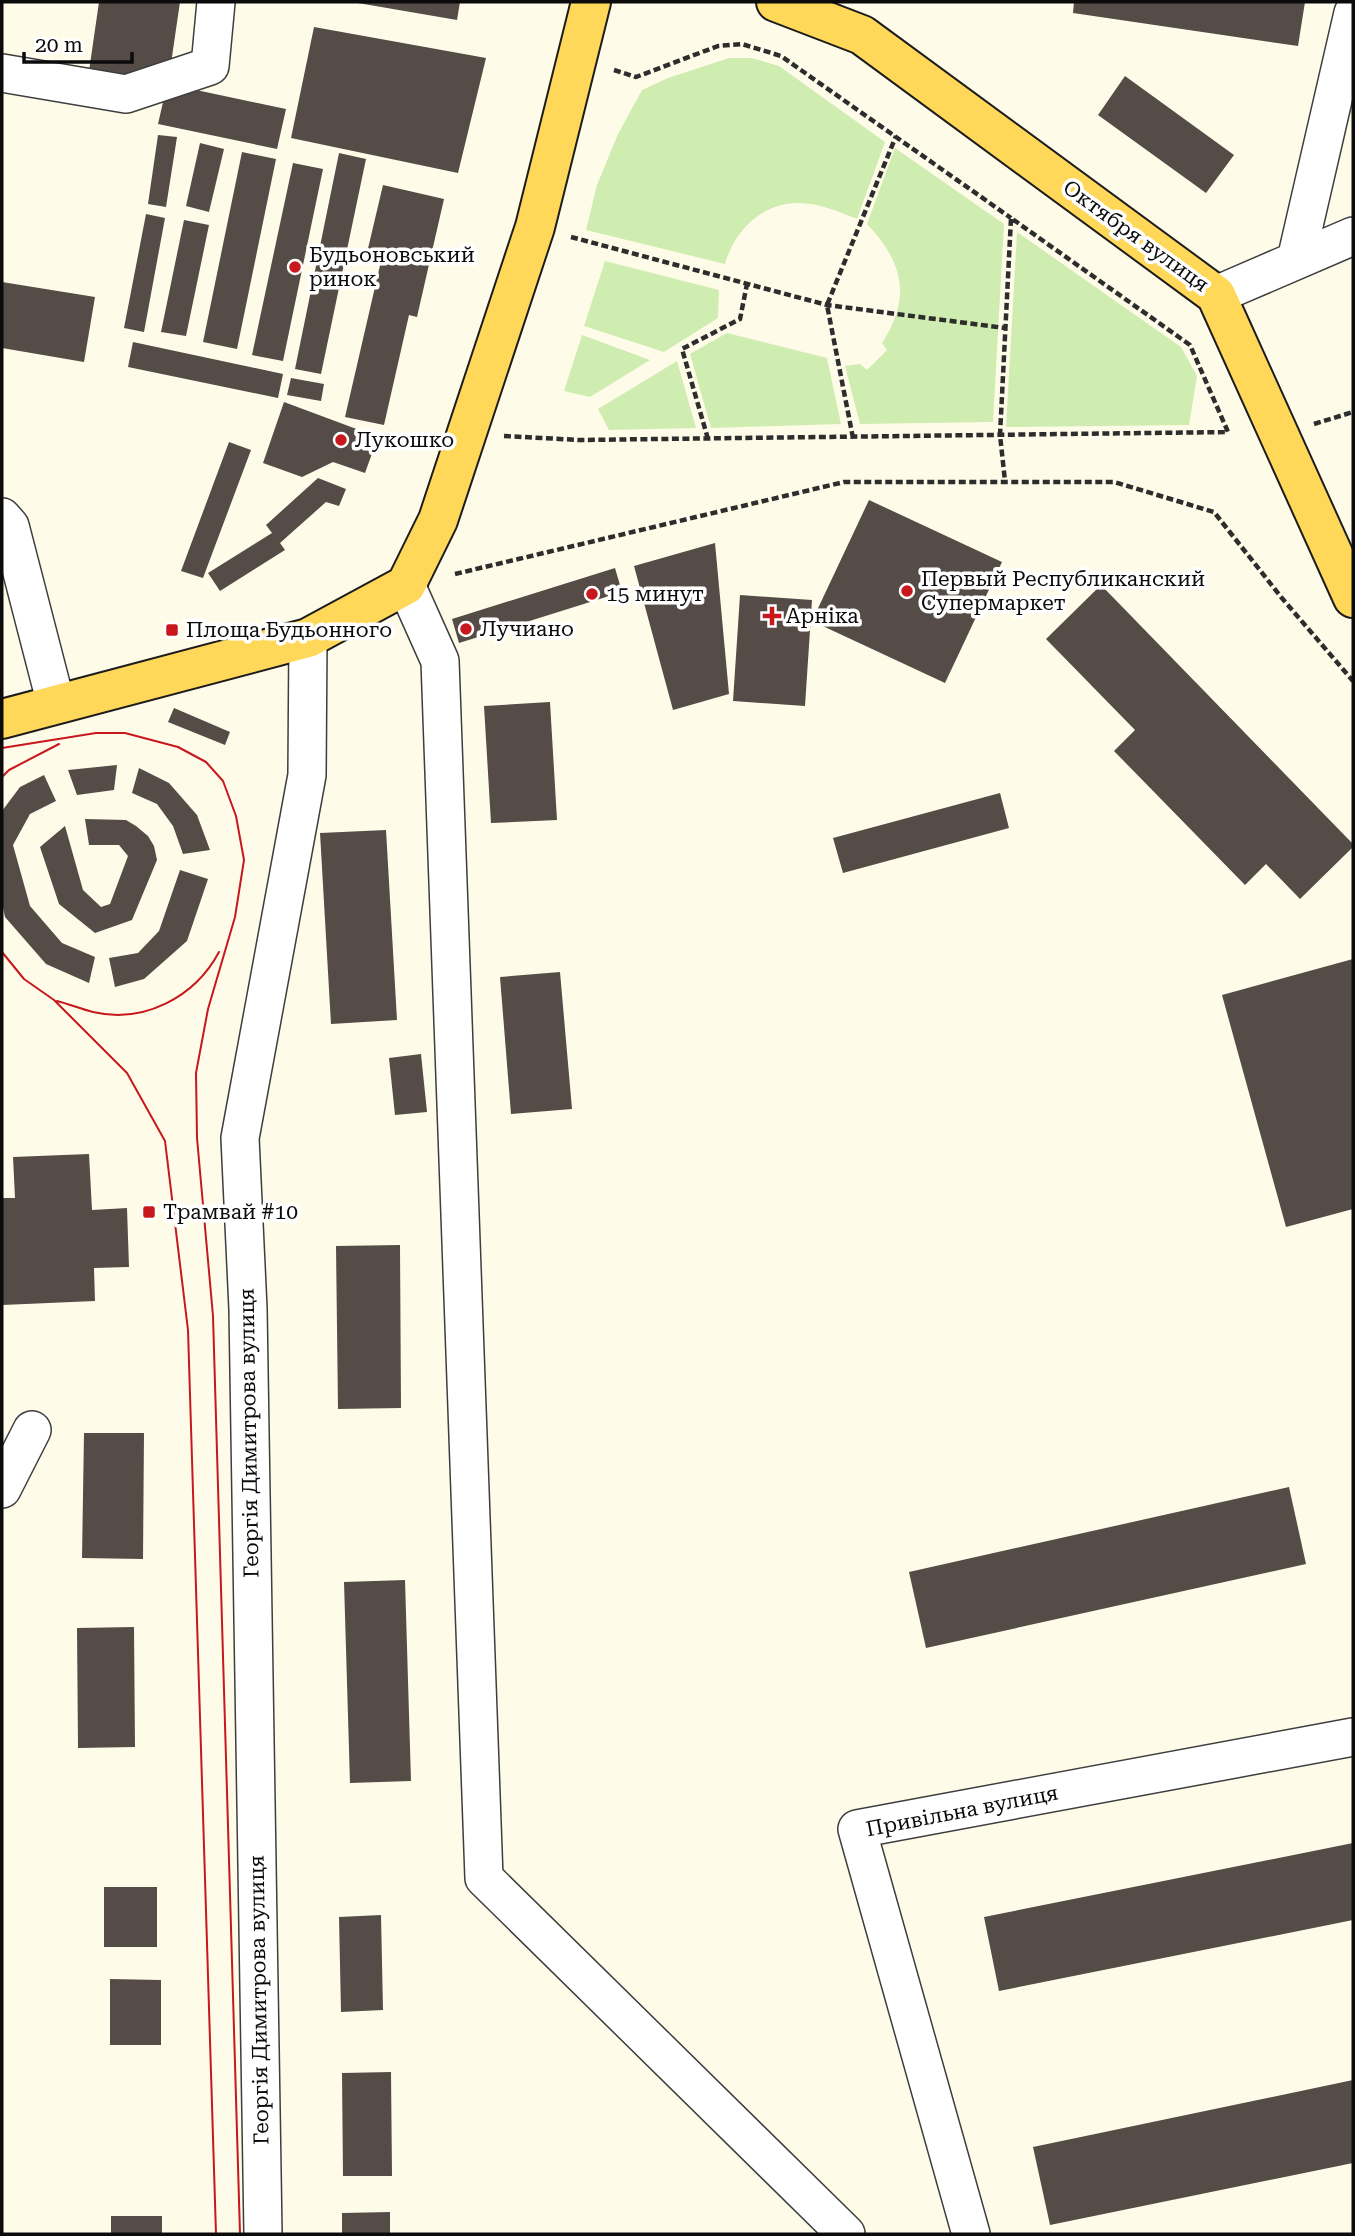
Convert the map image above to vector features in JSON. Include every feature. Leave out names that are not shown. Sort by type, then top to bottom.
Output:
[{"type":"main road","points":[[2,719],[308,638],[406,585],[438,520],[535,227],[591,2]]},
{"type":"main road","name":"Октября вулиця","points":[[776,2],[862,35],[1216,295],[1353,598]]},
{"type":"street","points":[[2,73],[126,94],[210,66],[216,4]]},
{"type":"street","points":[[1296,260],[1353,13]]},
{"type":"street","points":[[1216,295],[1353,236]]},
{"type":"street","points":[[2,517],[10,526],[56,704]]},
{"type":"street","points":[[406,585],[440,661],[484,1878],[846,2234]]},
{"type":"street","name":"Георгія Димитрова вулиця","points":[[263,2234],[248,1309],[240,1138],[307,775],[308,638]]},
{"type":"street","points":[[2,1489],[32,1430]]},
{"type":"street","name":"Привільна вулиця","points":[[971,2234],[856,1829],[1353,1737]]},
{"type":"path","points":[[468,434],[579,440],[1228,432],[1190,345],[781,56],[742,44],[718,46],[636,77],[578,59]]},
{"type":"path","points":[[853,438],[827,305],[895,136]]},
{"type":"path","points":[[1005,481],[1000,435],[1011,218]]},
{"type":"path","points":[[535,227],[827,305],[1005,328]]},
{"type":"path","points":[[708,439],[682,349],[740,319],[747,284]]},
{"type":"path","points":[[406,585],[844,482],[1114,482],[1214,512],[1281,597],[1353,681]]},
{"type":"green space","points":[[729,58],[752,58],[779,66],[885,142],[857,219],[807,203],[774,207],[762,213],[743,230],[735,240],[725,264],[586,230],[597,185],[618,134],[642,90],[668,78]]},
{"type":"green space","points":[[895,148],[1004,224],[993,422],[860,424],[845,366],[860,364],[867,370],[887,350],[882,343],[897,310],[900,295],[899,280],[889,252],[867,224]]},
{"type":"green space","points":[[1017,232],[1181,347],[1197,376],[1189,425],[1006,427]]},
{"type":"green space","points":[[605,261],[719,290],[718,318],[664,352],[584,326]]},
{"type":"green space","points":[[727,333],[827,358],[841,424],[711,428],[690,354]]},
{"type":"green space","points":[[582,335],[650,360],[590,397],[564,391]]},
{"type":"green space","points":[[677,361],[696,428],[609,430],[598,409]]},
{"type":"building","points":[[99,2],[180,2],[168,84],[286,109],[277,149],[158,124],[166,89],[88,78]]},
{"type":"building","points":[[352,2],[460,2],[457,20]]},
{"type":"building","points":[[1074,2],[1305,2],[1298,46],[1073,13]]},
{"type":"building","points":[[314,27],[486,58],[458,173],[291,138]]},
{"type":"building","points":[[1125,76],[1234,155],[1206,193],[1098,115]]},
{"type":"building","points":[[158,135],[177,137],[166,207],[148,204]]},
{"type":"building","points":[[200,143],[224,149],[209,212],[186,206]]},
{"type":"building","points":[[242,152],[276,159],[237,349],[203,342]]},
{"type":"building","points":[[339,153],[366,159],[321,374],[295,369]]},
{"type":"building","points":[[293,163],[323,169],[283,361],[252,355]]},
{"type":"building","points":[[383,185],[444,199],[417,317],[409,315],[384,425],[345,417],[381,261],[366,257]]},
{"type":"building","points":[[146,214],[165,218],[144,332],[124,328]]},
{"type":"building","points":[[184,220],[209,225],[186,336],[161,332]]},
{"type":"building","points":[[2,282],[95,297],[84,362],[2,348]]},
{"type":"building","points":[[133,342],[283,374],[278,398],[128,367]]},
{"type":"building","points":[[291,378],[324,384],[321,401],[287,395]]},
{"type":"building","points":[[284,402],[378,437],[365,473],[333,462],[302,477],[263,463]]},
{"type":"building","points":[[229,442],[251,450],[203,578],[181,571]]},
{"type":"building","points":[[318,478],[346,489],[339,506],[326,502],[280,543],[285,550],[220,591],[208,573],[272,533],[266,525]]},
{"type":"building","name":"Первый Республиканский Супермаркет","points":[[869,500],[1002,562],[945,683],[812,621]]},
{"type":"building","points":[[715,543],[729,694],[673,710],[634,566]]},
{"type":"building","points":[[615,568],[622,592],[459,643],[452,619]]},
{"type":"building","points":[[1101,585],[1353,844],[1300,899],[1266,864],[1245,885],[1114,751],[1135,730],[1046,639]]},
{"type":"building","points":[[740,595],[812,600],[805,706],[733,701]]},
{"type":"building","points":[[550,702],[557,820],[491,823],[484,706]]},
{"type":"building","points":[[174,708],[230,732],[225,745],[168,722]]},
{"type":"building","points":[[117,765],[114,790],[77,795],[68,770]]},
{"type":"building","points":[[139,768],[169,783],[197,815],[210,850],[183,854],[173,826],[157,804],[132,793]]},
{"type":"building","points":[[44,775],[56,801],[30,814],[13,845],[30,906],[62,943],[95,957],[89,983],[46,964],[5,917],[2,903],[2,811],[20,787]]},
{"type":"building","points":[[1000,793],[1009,828],[843,873],[833,838]]},
{"type":"building","points":[[85,819],[126,820],[148,836],[154,846],[157,860],[132,920],[95,933],[59,904],[40,847],[65,826],[83,890],[101,907],[110,904],[128,856],[119,845],[89,845]]},
{"type":"building","points":[[386,830],[397,1020],[331,1024],[320,833]]},
{"type":"building","points":[[180,870],[208,879],[187,941],[144,979],[115,987],[109,958],[138,953],[159,931]]},
{"type":"building","points":[[1353,959],[1353,1209],[1286,1227],[1222,995]]},
{"type":"building","points":[[560,972],[572,1109],[511,1114],[500,977]]},
{"type":"building","points":[[421,1054],[427,1112],[395,1115],[389,1058]]},
{"type":"building","points":[[89,1154],[92,1210],[127,1208],[129,1267],[94,1268],[95,1301],[2,1305],[2,1198],[15,1198],[13,1157]]},
{"type":"building","points":[[400,1245],[401,1408],[338,1409],[336,1246]]},
{"type":"building","points":[[84,1433],[144,1433],[143,1559],[82,1558]]},
{"type":"building","points":[[1289,1487],[1306,1564],[926,1648],[909,1572]]},
{"type":"building","points":[[405,1580],[411,1781],[350,1783],[344,1582]]},
{"type":"building","points":[[134,1627],[135,1747],[78,1748],[77,1628]]},
{"type":"building","points":[[1353,1843],[1353,1920],[999,1991],[984,1917]]},
{"type":"building","points":[[104,1887],[157,1887],[157,1947],[104,1947]]},
{"type":"building","points":[[381,1915],[383,2010],[341,2012],[339,1917]]},
{"type":"building","points":[[110,1979],[161,1980],[161,2045],[110,2045]]},
{"type":"building","points":[[391,2072],[392,2176],[343,2176],[342,2073]]},
{"type":"building","points":[[1353,2080],[1353,2163],[1050,2225],[1033,2147]]},
{"type":"building","points":[[390,2212],[390,2234],[342,2234],[342,2213]]},
{"type":"building","points":[[111,2216],[162,2216],[162,2234],[111,2234]]},
{"type":"tram line","points":[[2,748],[96,733],[125,733],[178,747],[206,762],[223,781],[236,816],[244,860],[235,917],[208,1009],[196,1073],[197,1138],[213,1316],[240,2234]]},
{"type":"tram line","points":[[2,777],[9,770],[59,744]]},
{"type":"tram line","points":[[2,952],[24,979],[54,1000],[127,1073],[165,1141],[188,1330],[216,2234]]},
{"type":"tram line","points":[[57,1001],[112,1015],[149,1010],[182,994],[209,968],[219,952]]},
{"type":"place","name":"Будьоновський ринок","points":[[295,267]]},
{"type":"place","name":"Лукошко","points":[[341,440]]},
{"type":"place","name":"Первый Республиканский Супермаркет","points":[[907,591]]},
{"type":"place","name":"15 минут","points":[[592,594]]},
{"type":"place","name":"Арніка","points":[[772,616]]},
{"type":"place","name":"Лучиано","points":[[466,629]]},
{"type":"place","name":"Площа Будьонного","points":[[172,630]]},
{"type":"place","name":"Трамвай #10","points":[[149,1212]]}]
